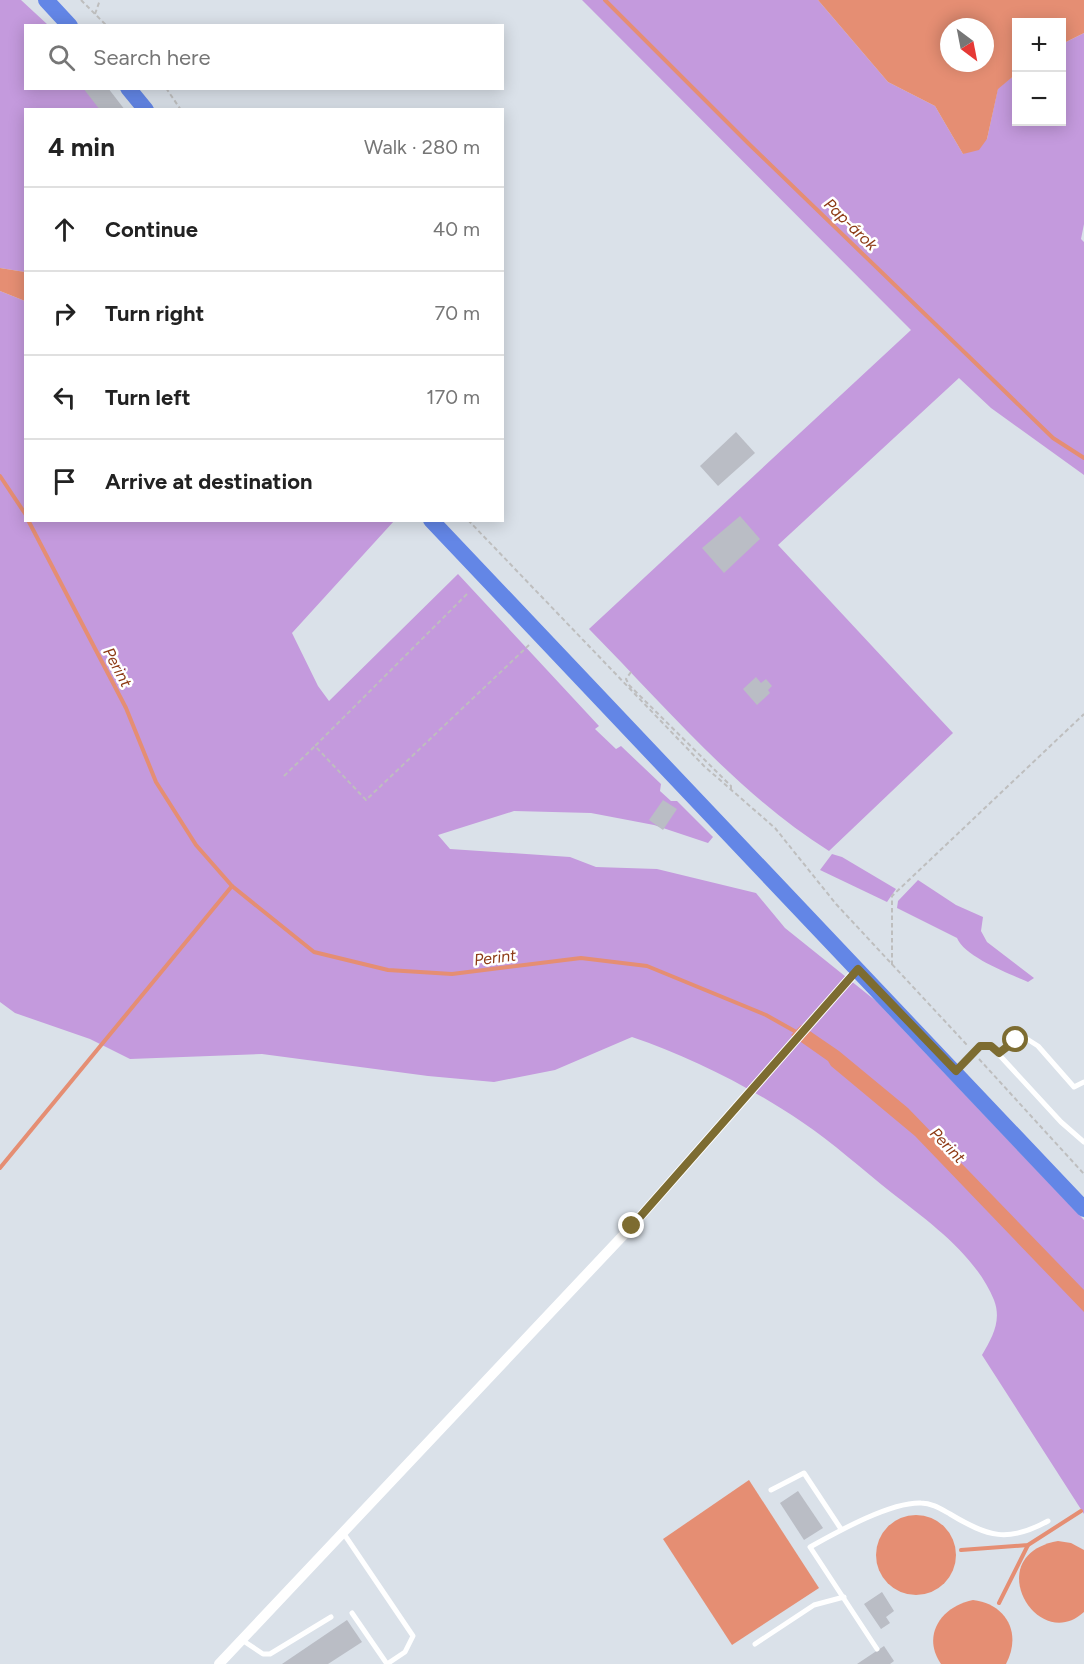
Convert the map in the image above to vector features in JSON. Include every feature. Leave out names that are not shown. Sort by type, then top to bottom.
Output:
[{"type":"main road","points":[[46,0],[68,24]]},
{"type":"main road","points":[[130,90],[144,108]]},
{"type":"main road","points":[[433,522],[956,1071],[1084,1209]]},
{"type":"street","points":[[223,1662],[342,1531],[632,1226],[858,969]]},
{"type":"lane","points":[[999,1053],[1012,1041],[1027,1039],[1038,1046],[1074,1087],[1084,1082]]},
{"type":"lane","points":[[956,1071],[980,1046],[986,1045],[999,1053],[1061,1122],[1084,1142]]},
{"type":"lane","points":[[771,1490],[804,1473],[841,1529]]},
{"type":"lane","points":[[878,1649],[810,1547],[841,1529],[913,1503],[937,1506],[975,1529],[1001,1536],[1024,1533],[1048,1521]]},
{"type":"lane","points":[[342,1531],[413,1636],[405,1652],[387,1664],[352,1613]]},
{"type":"lane","points":[[755,1644],[814,1605],[844,1597]]},
{"type":"lane","points":[[242,1640],[263,1654],[270,1654],[331,1617]]},
{"type":"path","points":[[81,0],[105,24]]},
{"type":"path","points":[[95,14],[100,0]]},
{"type":"path","points":[[167,90],[180,108]]},
{"type":"path","points":[[470,522],[704,765],[781,834],[830,896],[1084,1174]]},
{"type":"path","points":[[284,776],[468,594]]},
{"type":"path","points":[[315,746],[366,800],[527,646]]},
{"type":"path","points":[[631,672],[626,679],[629,685],[723,777],[731,789]]},
{"type":"path","points":[[892,965],[892,896],[1084,714]]},
{"type":"shaded area","points":[[0,0],[21,0],[47,24],[24,24],[24,90],[106,90],[121,108],[24,108],[24,272],[0,268]]},
{"type":"shaded area","points":[[582,0],[818,0],[888,82],[935,106],[963,154],[987,139],[998,88],[1012,77],[1012,126],[1066,126],[1066,42],[1084,33],[1084,224],[1081,239],[1084,242],[1084,475],[991,408],[959,378],[778,545],[953,733],[829,851],[763,803],[733,776],[589,629],[911,330]]},
{"type":"shaded area","points":[[818,0],[1084,0],[1084,33],[1066,42],[1066,18],[1012,18],[1012,77],[998,89],[987,139],[979,150],[963,154],[935,106],[888,82]]},
{"type":"shaded area","points":[[0,268],[24,272],[24,301],[0,291]]},
{"type":"shaded area","points":[[0,291],[24,301],[24,522],[393,522],[292,633],[318,686],[329,701],[458,574],[599,726],[595,729],[616,749],[621,746],[661,784],[660,791],[671,801],[677,801],[713,837],[708,843],[654,825],[591,813],[514,811],[438,835],[450,849],[570,857],[596,867],[657,869],[756,893],[785,928],[876,1001],[1084,1220],[1084,1514],[982,1355],[995,1329],[997,1315],[994,1300],[986,1283],[975,1268],[936,1227],[814,1130],[783,1109],[698,1063],[632,1037],[555,1070],[494,1082],[428,1076],[262,1054],[130,1059],[90,1039],[15,1013],[0,1002]]},
{"type":"shaded area","points":[[832,854],[842,857],[896,889],[887,902],[820,870]]},
{"type":"shaded area","points":[[918,880],[956,905],[983,917],[981,931],[987,942],[1034,978],[1028,982],[988,964],[969,952],[957,938],[897,908],[898,901]]},
{"type":"shaded area","points":[[801,1025],[839,1051],[908,1108],[1084,1290],[1084,1312],[915,1136],[831,1066],[828,1061],[791,1035]]},
{"type":"shaded area","points":[[749,1480],[819,1588],[732,1645],[663,1539]]},
{"type":"shaded area","points":[[916,1515],[931,1518],[944,1527],[953,1540],[956,1555],[953,1570],[944,1583],[931,1592],[916,1595],[901,1592],[888,1583],[879,1570],[876,1555],[879,1540],[888,1527],[901,1518]]},
{"type":"shaded area","points":[[1058,1541],[1071,1543],[1084,1550],[1084,1612],[1066,1622],[1049,1621],[1034,1612],[1024,1598],[1019,1581],[1022,1564],[1035,1550]]},
{"type":"shaded area","points":[[973,1600],[995,1607],[1008,1622],[1012,1632],[1012,1642],[1011,1653],[1006,1664],[941,1664],[935,1653],[934,1633],[938,1623],[952,1608]]},
{"type":"building","points":[[85,90],[110,90],[123,108],[98,108]]},
{"type":"building","points":[[736,432],[755,453],[718,486],[700,466]]},
{"type":"building","points":[[740,516],[760,539],[724,573],[702,548]]},
{"type":"building","points":[[756,677],[761,683],[766,679],[772,686],[768,690],[770,693],[757,705],[743,689]]},
{"type":"building","points":[[663,800],[677,809],[663,830],[649,820]]},
{"type":"building","points":[[798,1491],[823,1528],[804,1540],[780,1503]]},
{"type":"building","points":[[882,1592],[894,1611],[886,1617],[890,1623],[881,1629],[864,1604]]},
{"type":"building","points":[[347,1620],[362,1642],[328,1664],[282,1664]]},
{"type":"building","points":[[884,1646],[894,1661],[890,1664],[857,1664]]},
{"type":"waterway","name":"Pap-árok","points":[[605,0],[749,144],[1053,438],[1084,458]]},
{"type":"waterway","name":"Perint","points":[[0,476],[24,512]]},
{"type":"waterway","name":"Perint","points":[[29,522],[126,708],[156,782],[196,845],[232,886],[314,952],[388,970],[452,974],[581,958],[647,966],[766,1015],[798,1033]]},
{"type":"waterway","points":[[0,1168],[232,886]]},
{"type":"waterway","points":[[961,1550],[1028,1545],[1081,1511]]},
{"type":"waterway","points":[[999,1603],[1028,1545]]},
{"type":"route","points":[[632,1226],[858,969],[956,1071],[980,1046],[991,1046],[999,1053],[1016,1040]]}]
